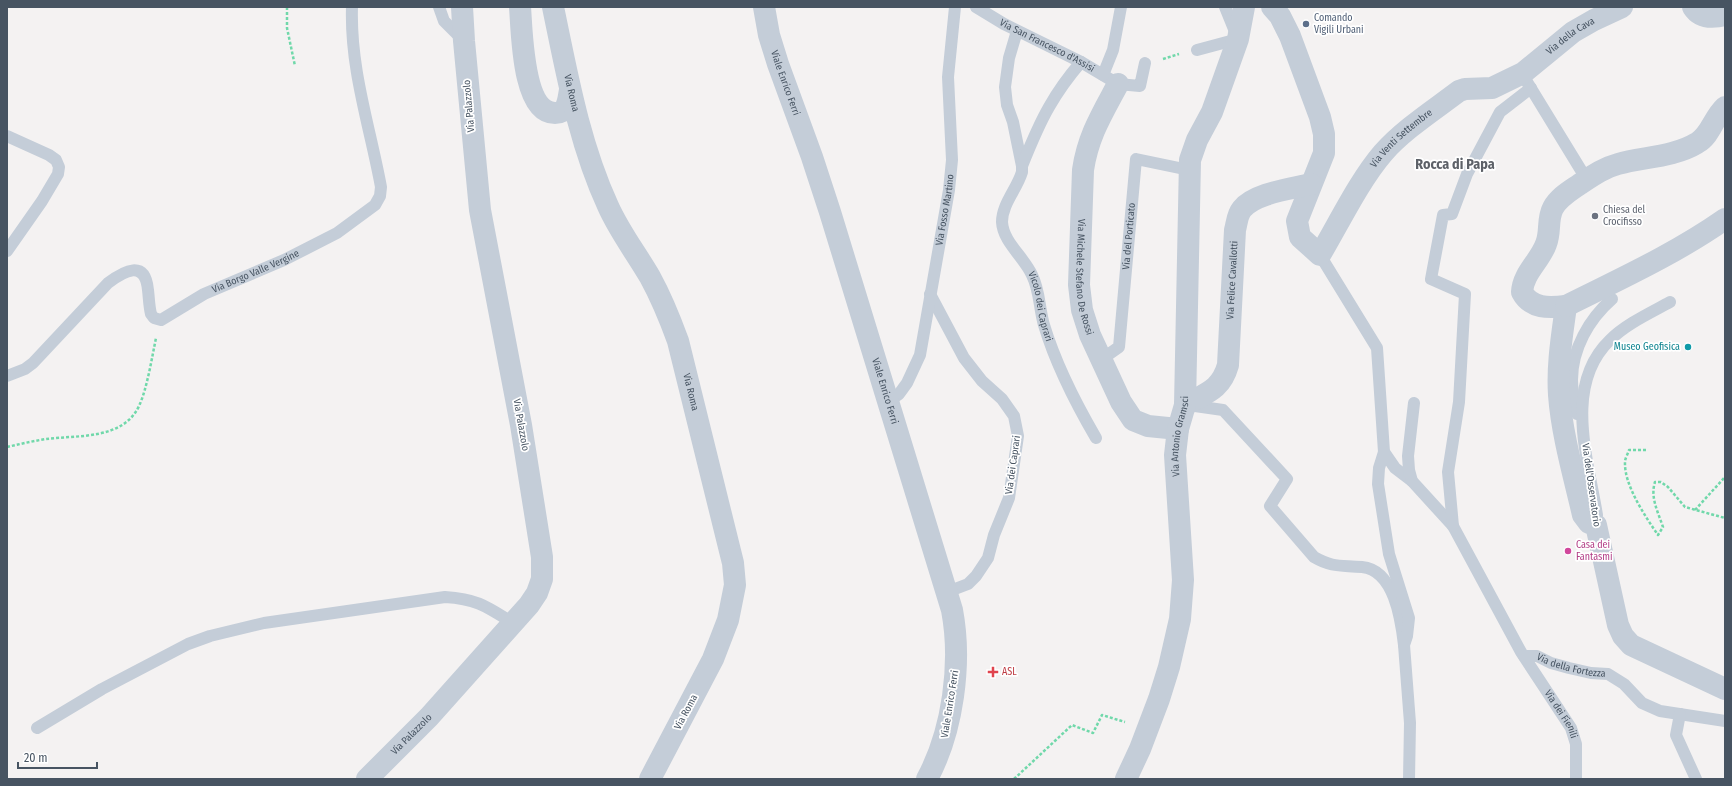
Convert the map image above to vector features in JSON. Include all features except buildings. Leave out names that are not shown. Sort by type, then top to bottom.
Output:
[{"type":"street","name":"Via Palazzolo","points":[[367,779],[429,717],[512,623],[529,606],[537,593],[542,579],[543,569],[521,425],[480,210],[462,7]]},
{"type":"street","points":[[520,7],[529,86],[536,101],[548,111],[559,113],[564,110],[567,105],[570,90]]},
{"type":"street","name":"Via Roma","points":[[553,7],[570,90],[592,167],[613,217],[650,278],[666,310],[678,341],[733,563],[735,585],[728,620],[713,659],[650,779]]},
{"type":"street","name":"Viale Enrico Ferri","points":[[764,7],[773,50],[817,170],[947,592],[955,627],[956,642],[954,680],[944,742],[936,764],[927,779]]},
{"type":"street","name":"Via Antonio Gramsci","points":[[1126,779],[1149,729],[1170,667],[1182,599],[1182,562],[1175,455],[1178,429],[1186,405],[1189,170],[1192,153],[1197,140],[1208,121],[1238,39],[1244,7]]},
{"type":"street","points":[[1272,7],[1280,16],[1290,36],[1323,125],[1324,154],[1297,221],[1298,230],[1303,240],[1320,255]]},
{"type":"street","name":"Via della Cava","points":[[1527,80],[1573,32],[1622,7]]},
{"type":"street","points":[[1693,7],[1700,14],[1706,16],[1713,17],[1725,15]]},
{"type":"street","name":"Via Michele Stefano De Rossi","points":[[1111,80],[1090,137],[1083,170],[1078,272],[1080,298],[1090,334],[1121,402],[1133,420],[1148,426],[1178,429]]},
{"type":"street","name":"Via Venti Settembre","points":[[1320,255],[1372,168],[1384,152],[1395,141],[1459,91],[1465,89],[1492,88],[1527,80]]},
{"type":"street","points":[[1725,107],[1715,119],[1706,136],[1699,143],[1661,155],[1616,164],[1601,170],[1568,192],[1554,206],[1551,213],[1549,236],[1544,249],[1522,286],[1522,292],[1525,298],[1537,306],[1560,307],[1658,260],[1725,219]]},
{"type":"street","name":"Via Felice Cavallotti","points":[[1186,405],[1216,388],[1225,375],[1228,365],[1235,230],[1238,217],[1249,203],[1257,198],[1311,184]]},
{"type":"street","points":[[1560,307],[1560,410],[1583,515],[1589,523],[1596,525]]},
{"type":"street","name":"Via dell'Osservatorio","points":[[1596,525],[1618,625],[1626,641],[1631,645],[1725,690]]},
{"type":"lane","name":"Via Borgo Valle Vergine","points":[[161,320],[204,294],[284,260],[327,239],[346,227],[375,204],[380,196],[381,187],[364,113],[354,57],[352,7]]},
{"type":"lane","points":[[439,7],[444,21],[464,41]]},
{"type":"lane","name":"Via Fosso Martino","points":[[888,401],[899,394],[908,383],[920,355],[951,175],[948,82],[955,7]]},
{"type":"lane","name":"Via San Francesco d'Assisi","points":[[976,7],[1017,31],[1081,62],[1111,80]]},
{"type":"lane","points":[[1121,7],[1113,50],[1111,80],[1140,86],[1145,63]]},
{"type":"lane","points":[[1197,50],[1238,39],[1225,7]]},
{"type":"lane","points":[[1017,31],[1009,58],[1005,87],[1007,105],[1013,122],[1021,172]]},
{"type":"lane","name":"Vicolo dei Caprari","points":[[1081,62],[1049,106],[1039,126],[1002,216],[1004,231],[1007,239],[1032,275],[1039,294],[1044,326],[1065,379],[1096,438]]},
{"type":"lane","points":[[1453,526],[1448,472],[1459,402],[1465,294],[1431,279],[1442,214],[1452,214],[1467,174],[1500,112],[1527,80],[1587,180]]},
{"type":"lane","points":[[7,136],[49,155],[56,160],[59,167],[58,174],[42,202],[7,251]]},
{"type":"lane","name":"Via del Porticato","points":[[1102,359],[1119,347],[1136,159],[1189,170]]},
{"type":"lane","points":[[1320,255],[1377,348],[1384,452],[1378,468],[1378,484],[1389,554],[1409,618],[1407,636],[1404,645]]},
{"type":"lane","points":[[7,376],[25,369],[33,363],[108,283],[120,274],[129,270],[137,270],[142,273],[147,280],[151,314],[154,318],[161,320]]},
{"type":"lane","name":"Via dei Caprari","points":[[930,294],[956,344],[972,369],[1002,399],[1014,416],[1018,436],[1009,498],[994,535],[988,558],[976,576],[968,584],[947,592]]},
{"type":"lane","points":[[1584,438],[1577,416],[1573,392],[1573,368],[1582,338],[1588,327],[1596,314],[1612,299]]},
{"type":"lane","name":"Via dell'Osservatorio","points":[[1596,525],[1597,515],[1584,438],[1582,400],[1588,374],[1596,358],[1610,339],[1670,302]]},
{"type":"lane","points":[[1412,481],[1409,470],[1408,456],[1414,403]]},
{"type":"lane","points":[[1186,405],[1223,410],[1287,479],[1270,506],[1314,557],[1333,565],[1371,569],[1385,580],[1390,588],[1401,621],[1404,645],[1410,723],[1409,779]]},
{"type":"lane","points":[[1384,452],[1395,468],[1412,481],[1453,526]]},
{"type":"lane","name":"Via dei Fienili","points":[[1453,526],[1524,656],[1571,728],[1576,744],[1576,779]]},
{"type":"lane","points":[[37,728],[102,689],[188,644],[238,628],[445,597],[474,601],[486,606],[512,623]]},
{"type":"lane","name":"Via della Fortezza","points":[[1524,656],[1537,656],[1551,663],[1569,668],[1591,673],[1608,674],[1624,684],[1642,703],[1660,711],[1725,720]]},
{"type":"lane","points":[[1680,714],[1676,736],[1696,779]]},
{"type":"path","points":[[286,7],[286,28],[295,66]]},
{"type":"path","points":[[1145,63],[1197,50]]},
{"type":"path","points":[[7,447],[47,439],[103,433],[114,430],[128,421],[140,406],[161,320]]},
{"type":"path","points":[[1646,450],[1629,450],[1625,460],[1625,468],[1632,490],[1646,518],[1658,535],[1663,527],[1655,503],[1653,490],[1655,482],[1661,482],[1668,487],[1685,507],[1725,518]]},
{"type":"path","points":[[1695,510],[1725,477]]},
{"type":"path","points":[[1014,779],[1072,725],[1093,733],[1102,715],[1149,729]]},
{"type":"place","name":"Comando Vigili Urbani","points":[[1306,24]]},
{"type":"place","name":"Chiesa del Crocifisso","points":[[1595,216]]},
{"type":"place","name":"Museo Geofisica","points":[[1688,347]]},
{"type":"place","name":"Casa dei Fantasmi","points":[[1568,551]]},
{"type":"place","name":"ASL","points":[[993,672]]},
{"type":"district","name":"Rocca di Papa","points":[[1455,164]]}]
